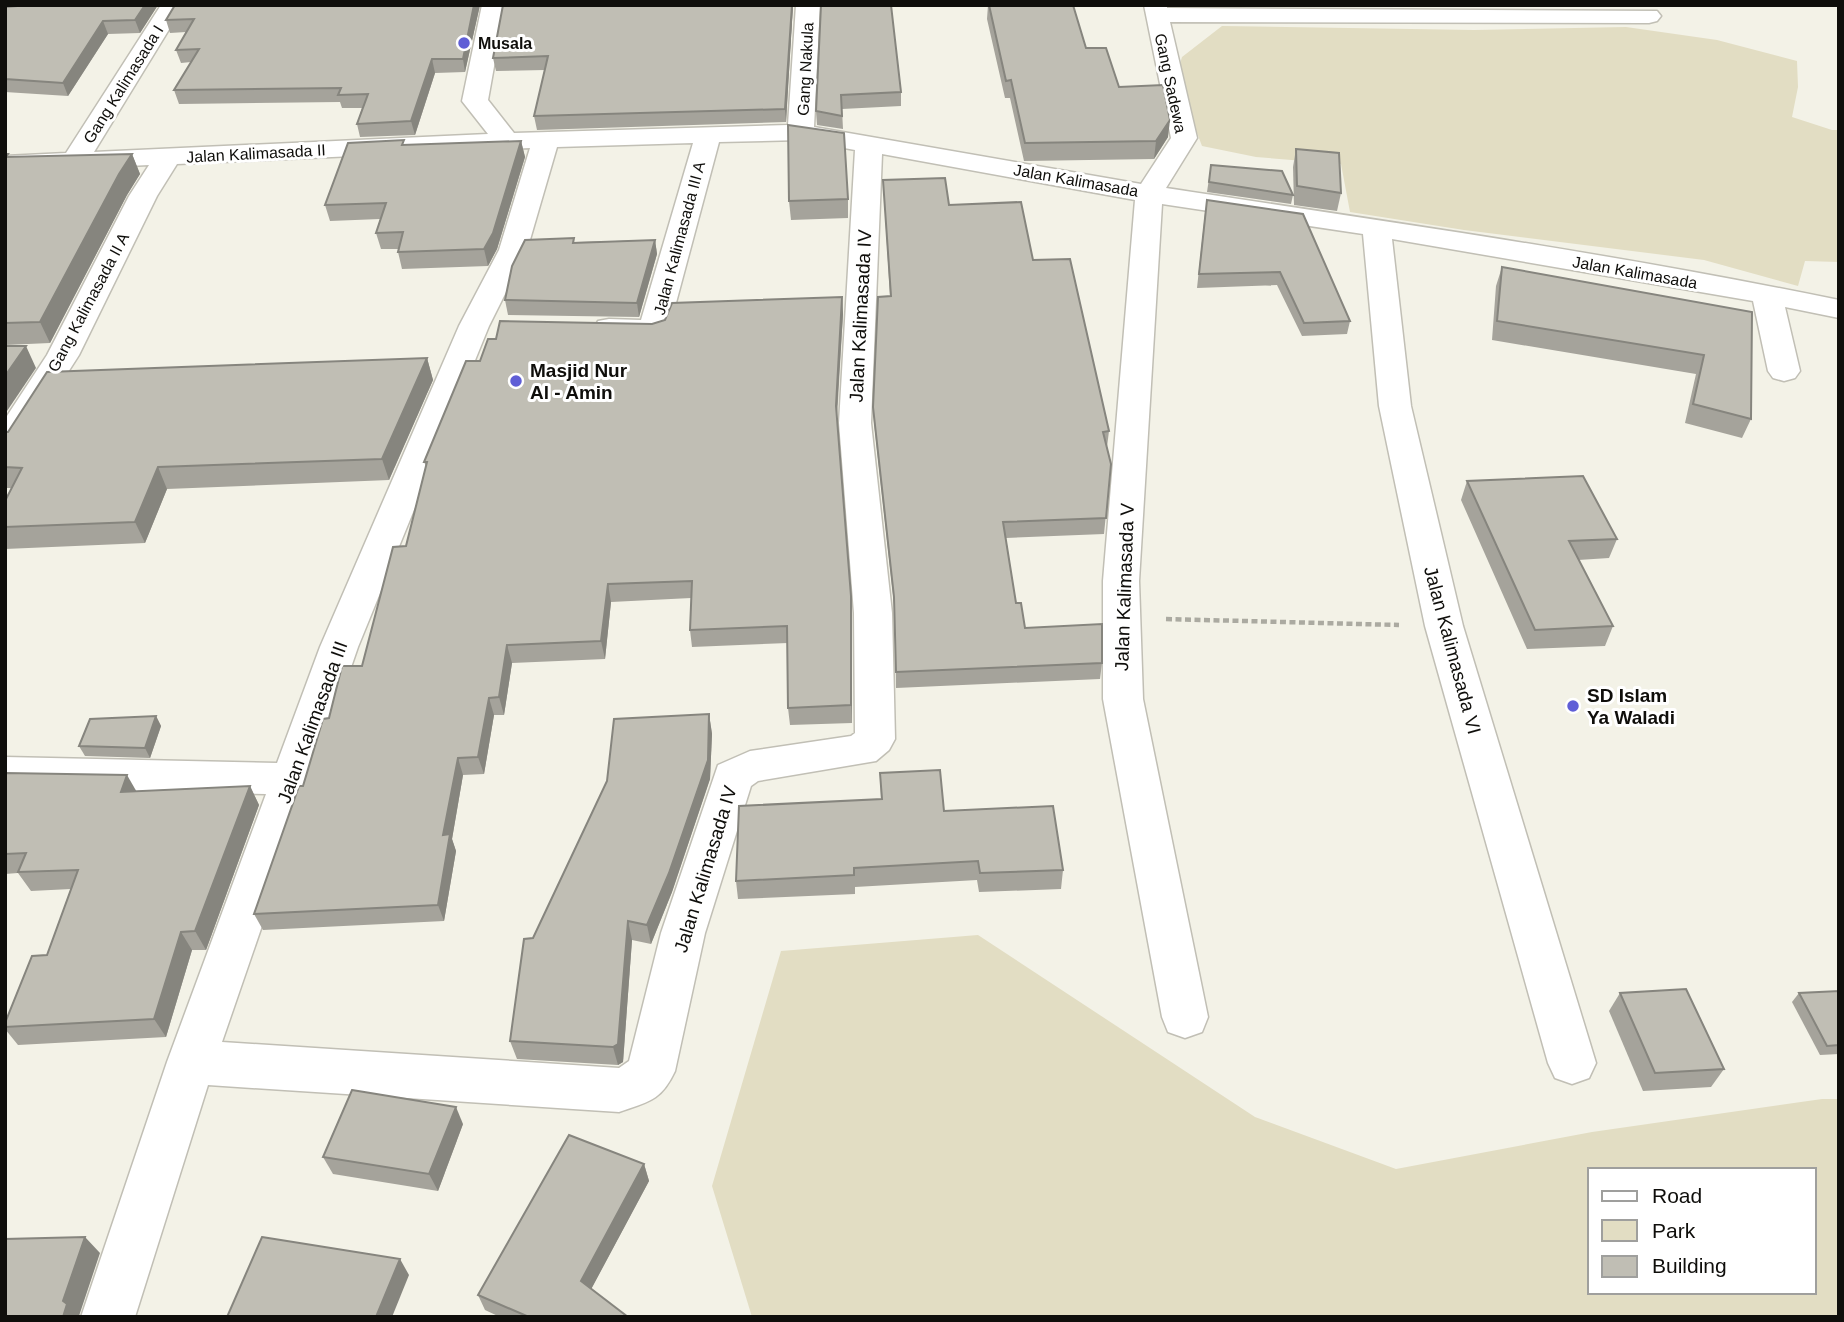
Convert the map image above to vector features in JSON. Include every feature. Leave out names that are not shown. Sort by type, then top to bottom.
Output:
[{"type":"street","name":"Gang Kalimasada I","points":[[74,162],[173,5]]},
{"type":"street","points":[[494,5],[475,101],[526,140]]},
{"type":"street","name":"Gang Nakula","points":[[801,132],[808,5]]},
{"type":"street","points":[[1156,10],[1649,16]]},
{"type":"street","name":"Gang Sadewa","points":[[1149,194],[1184,138],[1156,10]]},
{"type":"street","name":"Jalan Kalimasada","points":[[526,140],[801,132],[1149,194],[1377,228],[1839,309]]},
{"type":"street","name":"Jalan Kalimasada III A","points":[[585,328],[654,329],[708,135]]},
{"type":"street","name":"Jalan Kalimasada II","points":[[5,164],[526,140]]},
{"type":"street","name":"Jalan Kalimasada III","points":[[108,1317],[191,1062],[339,647],[487,326],[513,250],[526,140]]},
{"type":"street","name":"Jalan Kalimasada IV","points":[[191,1062],[619,1090],[642,1082],[651,1071],[682,933],[733,776],[750,767],[862,750],[875,739],[873,613],[855,423],[869,144]]},
{"type":"street","name":"Gang Kalimasada II A","points":[[5,445],[62,355],[143,196],[167,158]]},
{"type":"street","name":"Jalan Kalimasada V","points":[[1149,194],[1120,618],[1123,699],[1185,1017]]},
{"type":"street","name":"Jalan Kalimasada VI","points":[[1377,228],[1395,406],[1444,626],[1572,1062]]},
{"type":"street","points":[[1777,296],[1784,371]]},
{"type":"street","points":[[28,356],[62,355]]},
{"type":"street","points":[[5,773],[291,779]]},
{"type":"path","points":[[1120,618],[1444,626]]},
{"type":"green space","points":[[1222,26],[1474,30],[1626,27],[1717,40],[1797,61],[1798,87],[1792,117],[1839,130],[1839,262],[1805,261],[1798,286],[1704,260],[1464,230],[1350,212],[1341,164],[1256,157],[1202,146],[1176,77],[1182,57]]},
{"type":"green space","points":[[978,935],[1255,1117],[1396,1169],[1592,1132],[1822,1099],[1839,1099],[1839,1317],[752,1317],[712,1186],[781,951]]},
{"type":"building","points":[[145,5],[135,20],[103,21],[63,83],[5,79],[5,7]]},
{"type":"building","points":[[175,5],[474,5],[463,59],[432,59],[411,121],[357,124],[368,94],[338,95],[341,88],[174,90],[199,49],[176,50],[194,19],[166,20]]},
{"type":"building","points":[[503,5],[792,5],[785,109],[534,116],[548,56],[493,58]]},
{"type":"building","points":[[821,5],[891,5],[901,92],[841,95],[842,116],[816,111]]},
{"type":"building","points":[[989,5],[1073,5],[1086,48],[1106,48],[1119,87],[1163,85],[1170,120],[1156,141],[1025,143],[1011,80],[1006,81]]},
{"type":"building","points":[[788,125],[844,133],[848,199],[789,201]]},
{"type":"building","points":[[404,140],[402,145],[521,141],[493,233],[484,249],[398,252],[403,232],[376,233],[386,203],[325,205],[348,143]]},
{"type":"building","points":[[1296,149],[1339,153],[1341,193],[1297,186]]},
{"type":"building","points":[[5,154],[8,154],[6,157],[132,154],[40,322],[5,323]]},
{"type":"building","points":[[1211,165],[1282,171],[1293,195],[1209,182]]},
{"type":"building","points":[[945,178],[949,205],[1021,202],[1033,260],[1070,259],[1109,431],[1103,432],[1111,464],[1106,518],[1003,522],[1016,603],[1021,603],[1025,628],[1102,624],[1102,663],[896,672],[894,597],[873,407],[878,297],[891,296],[883,180]]},
{"type":"building","points":[[1207,200],[1303,214],[1350,321],[1304,323],[1280,272],[1199,274]]},
{"type":"building","points":[[574,238],[573,243],[655,240],[637,303],[505,300],[512,266],[525,240]]},
{"type":"building","points":[[1502,267],[1752,312],[1751,419],[1693,404],[1704,355],[1497,321]]},
{"type":"building","points":[[842,297],[836,406],[851,596],[851,705],[788,708],[787,626],[690,630],[692,581],[608,584],[601,641],[507,645],[499,697],[489,698],[478,757],[458,758],[443,835],[450,834],[438,905],[254,914],[299,786],[303,786],[323,719],[329,718],[342,666],[362,666],[393,547],[406,546],[427,462],[424,462],[466,361],[480,361],[488,339],[496,339],[500,321],[652,324],[665,320],[672,303]]},
{"type":"building","points":[[5,346],[26,346],[5,376]]},
{"type":"building","points":[[427,358],[382,459],[158,467],[135,522],[5,527],[5,501],[22,468],[5,467],[5,432],[8,432],[47,372]]},
{"type":"building","points":[[1583,476],[1617,539],[1569,541],[1613,626],[1535,630],[1467,481]]},
{"type":"building","points":[[709,714],[708,760],[669,873],[647,925],[628,921],[618,1044],[613,1047],[510,1041],[524,939],[533,938],[607,781],[614,719]]},
{"type":"building","points":[[156,716],[145,748],[79,746],[90,719]]},
{"type":"building","points":[[940,770],[944,811],[1053,806],[1063,870],[980,873],[978,861],[854,868],[854,875],[736,881],[739,806],[882,799],[880,773]]},
{"type":"building","points":[[5,773],[127,775],[121,792],[250,786],[195,931],[181,932],[154,1019],[5,1027],[32,956],[47,955],[78,870],[18,872],[26,853],[5,854]]},
{"type":"building","points":[[1686,989],[1724,1069],[1655,1073],[1620,993]]},
{"type":"building","points":[[1839,991],[1839,1045],[1827,1046],[1799,993]]},
{"type":"building","points":[[352,1090],[456,1107],[429,1174],[323,1157]]},
{"type":"building","points":[[569,1135],[644,1164],[581,1281],[628,1317],[529,1317],[478,1295]]},
{"type":"building","points":[[85,1237],[63,1301],[67,1304],[63,1317],[5,1317],[5,1239]]},
{"type":"building","points":[[262,1237],[400,1259],[376,1317],[227,1317]]},
{"type":"place","name":"Musala","points":[[464,43]]},
{"type":"place","name":"Masjid Nur Al - Amin","points":[[516,381]]},
{"type":"place","name":"SD Islam Ya Waladi","points":[[1573,706]]}]
